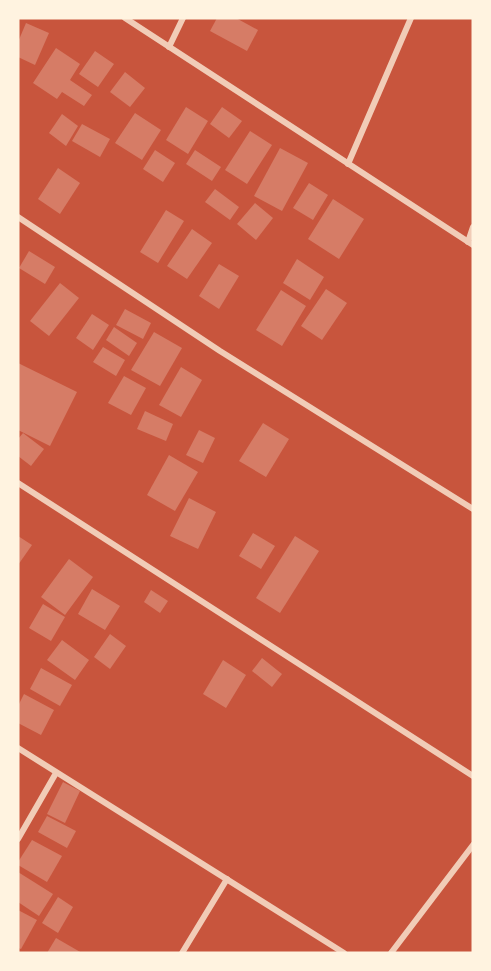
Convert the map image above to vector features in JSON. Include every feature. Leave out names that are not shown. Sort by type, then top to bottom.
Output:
[{"type":"street","points":[[125,18],[470,244],[473,227]]},
{"type":"street","points":[[169,47],[183,18]]},
{"type":"street","points":[[348,164],[411,18]]},
{"type":"street","points":[[18,217],[220,351],[473,509]]},
{"type":"street","points":[[18,483],[473,776]]},
{"type":"street","points":[[18,748],[344,953]]},
{"type":"street","points":[[18,839],[56,773]]},
{"type":"street","points":[[391,953],[473,845]]},
{"type":"street","points":[[182,953],[227,879]]},
{"type":"building","points":[[217,18],[236,18],[258,30],[247,51],[210,31]]},
{"type":"building","points":[[26,23],[49,33],[35,65],[18,57],[18,42]]},
{"type":"building","points":[[56,48],[80,64],[70,80],[92,95],[84,106],[62,92],[57,99],[33,83]]},
{"type":"building","points":[[95,51],[114,64],[98,87],[79,74]]},
{"type":"building","points":[[125,72],[145,88],[130,107],[110,92]]},
{"type":"building","points":[[186,107],[208,121],[188,154],[166,140]]},
{"type":"building","points":[[222,107],[242,121],[229,138],[210,124]]},
{"type":"building","points":[[135,113],[161,130],[142,160],[115,143]]},
{"type":"building","points":[[62,114],[78,126],[66,146],[49,133]]},
{"type":"building","points":[[82,124],[110,139],[100,157],[72,141]]},
{"type":"building","points":[[250,131],[272,145],[247,184],[225,170]]},
{"type":"building","points":[[280,148],[308,163],[282,211],[254,196]]},
{"type":"building","points":[[155,150],[175,163],[163,182],[143,169]]},
{"type":"building","points":[[195,150],[221,167],[212,181],[186,164]]},
{"type":"building","points":[[58,168],[80,183],[60,214],[38,199]]},
{"type":"building","points":[[309,183],[328,195],[313,220],[293,208]]},
{"type":"building","points":[[215,189],[239,207],[230,220],[205,202]]},
{"type":"building","points":[[333,199],[364,219],[339,259],[308,239]]},
{"type":"building","points":[[255,203],[273,218],[256,240],[237,224]]},
{"type":"building","points":[[166,210],[184,221],[158,263],[140,252]]},
{"type":"building","points":[[192,229],[212,243],[187,279],[167,266]]},
{"type":"building","points":[[29,251],[55,267],[45,284],[19,268]]},
{"type":"building","points":[[297,259],[324,277],[310,300],[283,283]]},
{"type":"building","points":[[219,264],[239,276],[219,309],[199,296]]},
{"type":"building","points":[[60,283],[79,298],[49,336],[30,321]]},
{"type":"building","points":[[326,289],[347,303],[322,340],[301,326]]},
{"type":"building","points":[[281,290],[306,306],[282,346],[256,330]]},
{"type":"building","points":[[125,309],[151,323],[143,339],[116,325]]},
{"type":"building","points":[[92,314],[109,325],[93,350],[76,338]]},
{"type":"building","points":[[114,327],[137,343],[129,356],[106,340]]},
{"type":"building","points":[[154,332],[182,348],[160,386],[131,370]]},
{"type":"building","points":[[103,347],[125,360],[116,376],[93,362]]},
{"type":"building","points":[[18,363],[77,392],[50,446],[18,430]]},
{"type":"building","points":[[181,367],[202,380],[181,417],[159,405]]},
{"type":"building","points":[[124,376],[146,388],[131,415],[108,403]]},
{"type":"building","points":[[145,411],[173,424],[166,441],[137,429]]},
{"type":"building","points":[[263,423],[289,439],[266,477],[239,461]]},
{"type":"building","points":[[199,430],[215,438],[203,463],[186,455]]},
{"type":"building","points":[[23,433],[44,449],[31,466],[18,456],[18,439]]},
{"type":"building","points":[[169,455],[198,472],[175,511],[147,495]]},
{"type":"building","points":[[189,498],[216,512],[198,549],[170,536]]},
{"type":"building","points":[[253,533],[275,546],[261,569],[239,556]]},
{"type":"building","points":[[18,536],[32,545],[18,565]]},
{"type":"building","points":[[295,536],[319,551],[280,613],[256,598]]},
{"type":"building","points":[[69,559],[93,577],[65,615],[41,597]]},
{"type":"building","points":[[92,589],[120,606],[105,630],[78,614]]},
{"type":"building","points":[[151,590],[168,601],[160,613],[144,602]]},
{"type":"building","points":[[43,604],[65,617],[51,641],[29,628]]},
{"type":"building","points":[[110,634],[126,646],[110,669],[94,657]]},
{"type":"building","points":[[62,640],[89,660],[75,680],[47,660]]},
{"type":"building","points":[[262,658],[282,674],[272,687],[252,671]]},
{"type":"building","points":[[223,660],[246,675],[226,708],[203,694]]},
{"type":"building","points":[[41,668],[72,685],[60,706],[30,689]]},
{"type":"building","points":[[24,694],[54,710],[41,735],[18,723],[18,706]]},
{"type":"building","points":[[63,782],[80,791],[65,823],[47,814]]},
{"type":"building","points":[[47,816],[76,831],[67,848],[38,832]]},
{"type":"building","points":[[32,840],[62,856],[47,882],[18,865]]},
{"type":"building","points":[[18,872],[53,894],[39,916],[18,902]]},
{"type":"building","points":[[58,897],[73,907],[58,933],[42,923]]},
{"type":"building","points":[[18,910],[37,920],[21,949],[18,948]]},
{"type":"building","points":[[56,938],[82,953],[47,953]]}]
